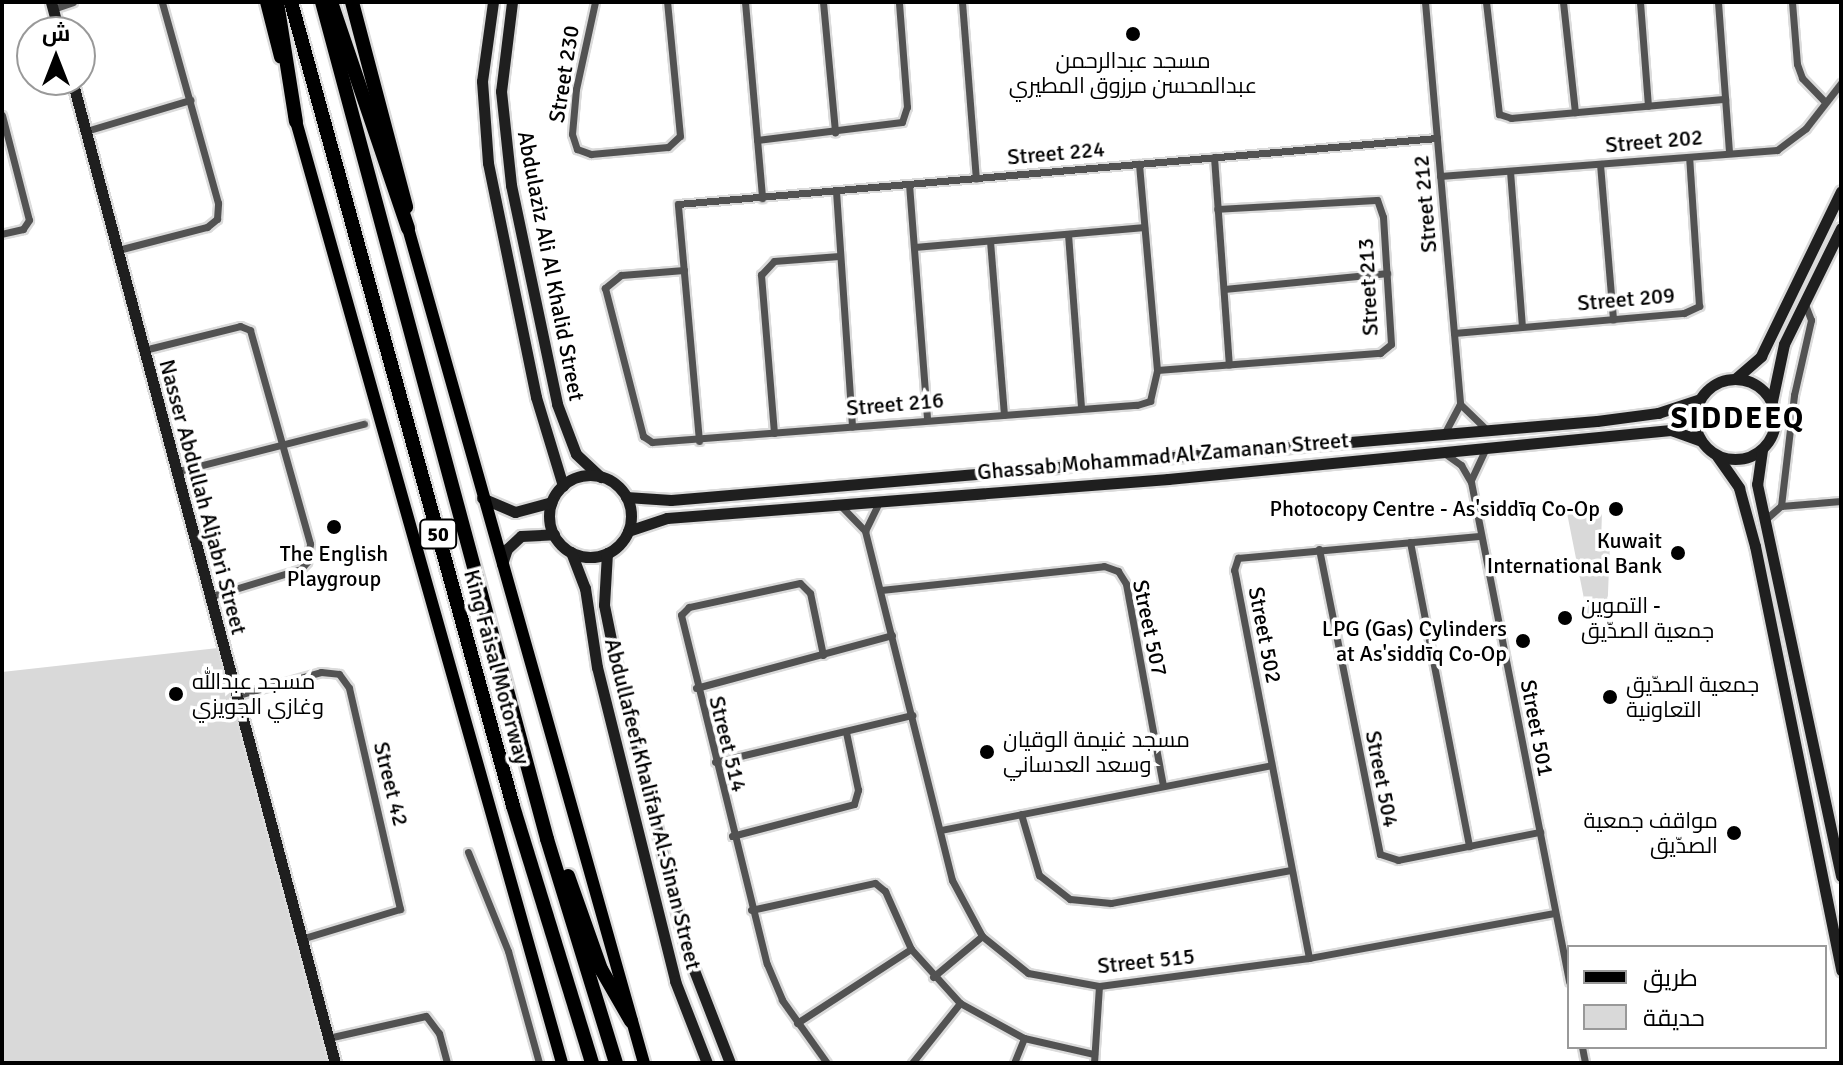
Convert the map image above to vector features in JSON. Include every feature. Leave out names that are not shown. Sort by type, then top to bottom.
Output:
[{"type":"highway","points":[[277,2],[296,122]]},
{"type":"highway","name":"King Faisal Motorway","points":[[291,2],[513,806],[592,1063]]},
{"type":"highway","name":"King Faisal Motorway","points":[[322,2],[547,839],[616,1063]]},
{"type":"highway","points":[[331,2],[408,228]]},
{"type":"highway","points":[[352,2],[399,171],[408,228]]},
{"type":"highway","points":[[547,839],[565,868],[601,969],[631,1021]]},
{"type":"main road","name":"King Faisal Motorway","points":[[266,2],[296,122],[562,1063]]},
{"type":"main road","name":"King Faisal Motorway","points":[[408,228],[480,496],[644,1063]]},
{"type":"street","points":[[52,5],[73,2]]},
{"type":"street","points":[[118,250],[207,227],[217,219],[218,203],[162,2]]},
{"type":"street","name":"Abdulaziz Ali Al Khalid Street","points":[[493,2],[482,81],[488,163],[532,382],[563,486]]},
{"type":"street","name":"Abdulaziz Ali Al Khalid Street","points":[[512,2],[501,91],[511,185],[559,412],[580,461],[601,477]]},
{"type":"street","name":"Street 230","points":[[595,2],[576,89],[572,134],[577,149],[591,154],[668,147],[680,136],[667,2]]},
{"type":"street","points":[[753,2],[745,2],[762,198]]},
{"type":"street","points":[[823,2],[835,132]]},
{"type":"street","points":[[757,140],[902,122],[907,107],[899,2]]},
{"type":"street","points":[[962,2],[976,178]]},
{"type":"street","name":"Street 212","points":[[1425,2],[1460,404]]},
{"type":"street","points":[[1486,2],[1499,114],[1511,118],[1725,99]]},
{"type":"street","points":[[1563,2],[1575,112]]},
{"type":"street","points":[[1640,2],[1648,106]]},
{"type":"street","points":[[1718,2],[1729,153]]},
{"type":"street","points":[[1792,2],[1797,64],[1802,78],[1824,101]]},
{"type":"street","name":"Street 202","points":[[1440,176],[1777,150],[1791,143],[1841,83]]},
{"type":"street","name":"Nasser Abdullah Aljabri Street","points":[[76,96],[335,1063]]},
{"type":"street","points":[[86,131],[190,100]]},
{"type":"street","points":[[2,115],[29,220],[23,229],[2,234]]},
{"type":"street","name":"Street 224","points":[[684,270],[678,204],[1437,138]]},
{"type":"street","points":[[1214,157],[1229,364]]},
{"type":"street","name":"Street 209","points":[[1454,333],[1684,313],[1699,306],[1689,157]]},
{"type":"street","points":[[1139,164],[1157,370]]},
{"type":"street","points":[[1600,164],[1613,319]]},
{"type":"street","points":[[1510,171],[1522,326]]},
{"type":"street","points":[[909,184],[927,419]]},
{"type":"street","points":[[836,191],[852,426]]},
{"type":"street","points":[[1841,191],[1761,356],[1735,379],[1712,386],[1700,399],[1695,420],[1701,441],[1736,481],[1752,532],[1841,970]]},
{"type":"street","name":"Street 213","points":[[1157,370],[1380,353],[1391,344],[1387,273],[1377,200],[1217,209]]},
{"type":"street","points":[[915,247],[1144,227]]},
{"type":"street","points":[[1841,228],[1779,357],[1772,402],[1775,427],[1762,450],[1756,477],[1841,876]]},
{"type":"street","points":[[1068,234],[1081,408]]},
{"type":"street","points":[[990,241],[1004,414]]},
{"type":"street","points":[[774,433],[761,275],[774,261],[839,256]]},
{"type":"street","points":[[684,270],[699,441]]},
{"type":"street","name":"Street 216","points":[[684,270],[621,275],[605,288],[643,436],[666,445],[1150,401],[1157,370]]},
{"type":"street","points":[[1225,289],[1387,273]]},
{"type":"street","points":[[1781,506],[1794,395],[1811,320],[1804,302]]},
{"type":"street","points":[[144,350],[240,326],[250,330],[310,544],[307,562],[301,569],[208,597]]},
{"type":"street","points":[[1735,379],[1757,385],[1772,402]]},
{"type":"street","name":"Ghassab Mohammad Al Zamanan Street","points":[[626,497],[671,500],[1176,454],[1630,418],[1700,399]]},
{"type":"street","points":[[1444,434],[1460,404],[1470,419],[1489,430]]},
{"type":"street","points":[[175,472],[364,424]]},
{"type":"street","name":"Ghassab Mohammad Al Zamanan Street","points":[[628,531],[667,518],[1176,478],[1671,430],[1701,441]]},
{"type":"street","points":[[1471,482],[1486,448]]},
{"type":"street","points":[[1717,456],[1741,460],[1762,450]]},
{"type":"street","points":[[1441,452],[1461,465],[1471,482]]},
{"type":"street","points":[[1176,454],[1172,467],[1176,478]]},
{"type":"street","points":[[1153,480],[1158,468],[1155,457]]},
{"type":"street","points":[[501,569],[515,539],[534,531],[554,534],[571,552],[589,557],[607,553],[628,531],[626,497],[601,477],[577,478],[563,486],[552,502],[554,534]]},
{"type":"street","name":"Street 501","points":[[1471,482],[1567,971]]},
{"type":"street","points":[[480,496],[515,512],[552,502]]},
{"type":"street","points":[[836,504],[854,514],[865,531],[881,500]]},
{"type":"street","points":[[1767,518],[1781,506],[1841,501]]},
{"type":"street","name":"Street 515","points":[[865,531],[952,880],[982,936],[1028,973],[1099,986],[1309,958],[1555,913]]},
{"type":"street","name":"Street 502","points":[[1309,958],[1234,570],[1238,558],[1481,536]]},
{"type":"street","points":[[1410,542],[1469,846]]},
{"type":"street","name":"Street 504","points":[[1319,549],[1377,849],[1393,861],[1540,832]]},
{"type":"street","name":"Abdullafeef Khalifah Al-Sinan Street","points":[[571,552],[585,588],[597,667],[682,1003],[707,1063]]},
{"type":"street","name":"Abdullafeef Khalifah Al-Sinan Street","points":[[607,553],[603,588],[610,640],[698,992],[730,1063]]},
{"type":"street","name":"Street 507","points":[[881,590],[1104,566],[1118,571],[1126,584],[1163,786]]},
{"type":"street","name":"Street 514","points":[[823,655],[810,593],[800,583],[689,607],[681,615],[681,627],[732,836],[767,964],[797,1023],[827,1063]]},
{"type":"street","points":[[696,688],[892,635]]},
{"type":"street","name":"Street 42","points":[[235,696],[321,672],[339,674],[349,688],[400,909],[301,939]]},
{"type":"street","points":[[715,762],[912,715]]},
{"type":"street","points":[[732,836],[854,804],[858,790],[846,732]]},
{"type":"street","points":[[941,830],[1271,765]]},
{"type":"street","points":[[1021,814],[1039,875],[1070,899],[1111,903],[1290,870]]},
{"type":"street","points":[[468,852],[508,951],[539,1063]]},
{"type":"street","points":[[650,875],[663,878],[682,931]]},
{"type":"street","points":[[751,910],[875,883],[885,891],[911,949],[933,977],[960,1003],[1024,1038],[1094,1059],[1099,986]]},
{"type":"street","points":[[933,977],[982,936]]},
{"type":"street","points":[[797,1023],[911,949]]},
{"type":"street","points":[[912,1063],[960,1003]]},
{"type":"street","points":[[328,1038],[426,1016],[439,1033],[447,1063]]},
{"type":"street","points":[[1014,1063],[1024,1038]]},
{"type":"green space","points":[[1567,513],[1602,513],[1601,542],[1610,542],[1607,619],[1588,619]]},
{"type":"green space","points":[[218,648],[334,1063],[2,1063],[2,672]]},
{"type":"place","name":"مسجد عبدالرحمن عبدالمحسن مرزوق المطيري","points":[[1133,34]]},
{"type":"place","name":"Photocopy Centre - As'siddīq Co-Op","points":[[1616,509]]},
{"type":"place","name":"The English Playgroup","points":[[334,527]]},
{"type":"place","name":"Kuwait International Bank","points":[[1678,553]]},
{"type":"place","name":"التموين - جمعية الصدّيق","points":[[1565,618]]},
{"type":"place","name":"LPG (Gas) Cylinders at As'siddīq Co-Op","points":[[1523,641]]},
{"type":"place","name":"مسجد عبدالله وغازي الجويزي","points":[[176,694]]},
{"type":"place","name":"جمعية الصدّيق التعاونية","points":[[1610,697]]},
{"type":"place","name":"مسجد غنيمة الوقيان وسعد العدساني","points":[[987,752]]},
{"type":"place","name":"مواقف جمعية الصدّيق","points":[[1734,833]]},
{"type":"district","name":"SIDDEEQ","points":[[1738,419]]}]
